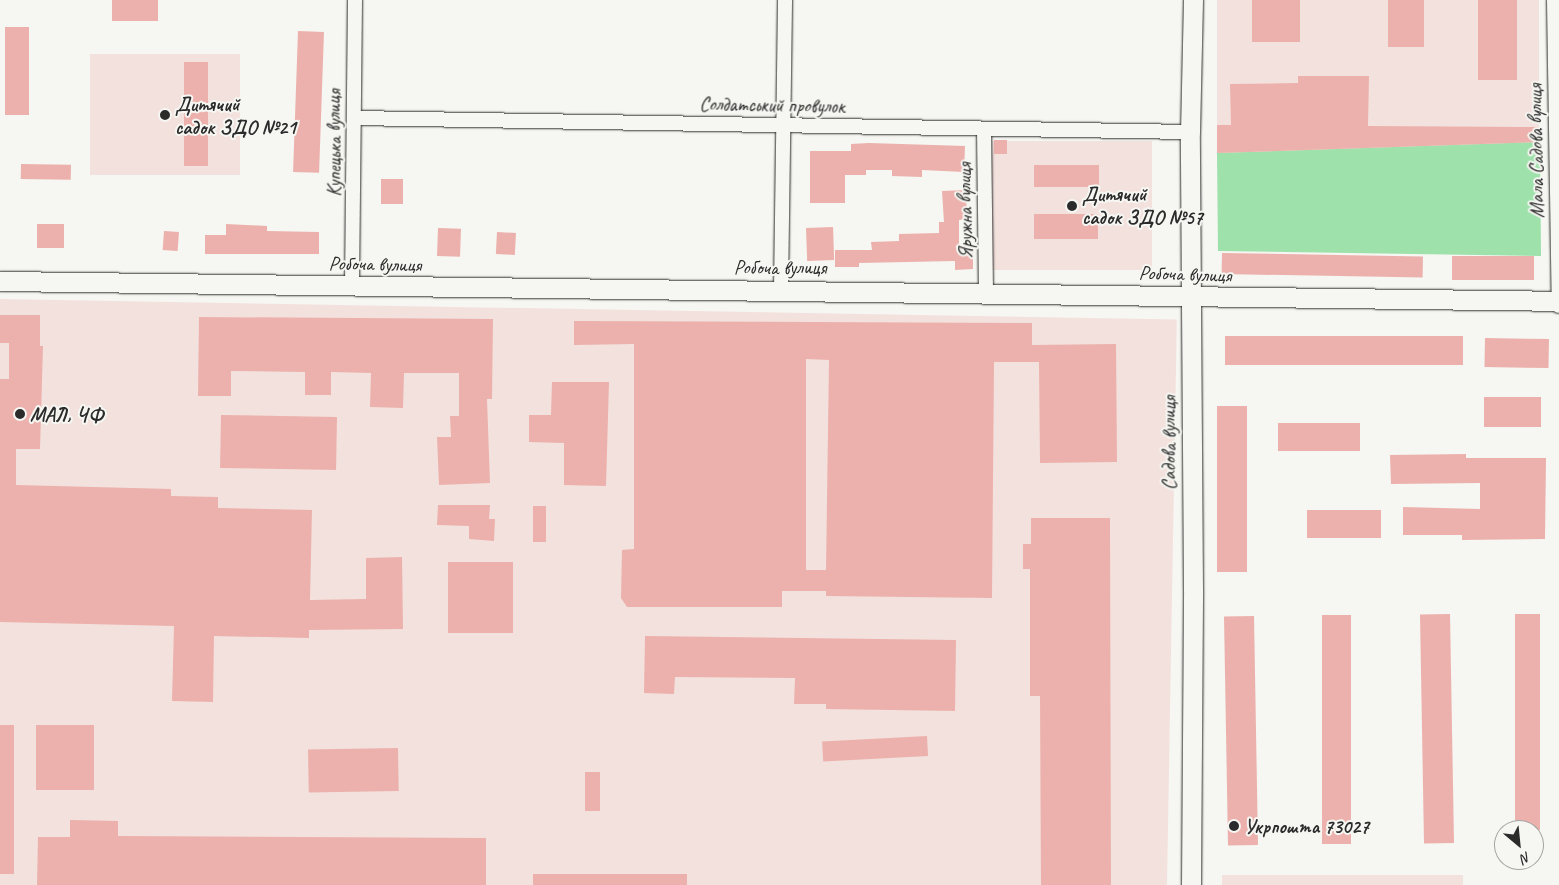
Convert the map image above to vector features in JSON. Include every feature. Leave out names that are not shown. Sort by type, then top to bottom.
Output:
[{"type":"street","name":"Купецька вулиця","points":[[352,286],[354,0]]},
{"type":"street","points":[[781,289],[785,0]]},
{"type":"street","name":"Садова вулиця","points":[[1191,885],[1190,132],[1194,0]]},
{"type":"street","name":"Мала Садова вулиця","points":[[1554,0],[1559,306]]},
{"type":"street","name":"Солдатський провулок","points":[[354,118],[1190,132]]},
{"type":"street","name":"Яружна вулиця","points":[[984,129],[986,292]]},
{"type":"street","name":"Робоча вулиця","points":[[0,281],[781,289],[1191,298],[1559,301]]},
{"type":"shaded area","points":[[1217,0],[1539,0],[1539,153],[1217,153]]},
{"type":"shaded area","name":"Дитячий садок ЗДО №21","points":[[90,54],[240,54],[240,175],[90,175]]},
{"type":"shaded area","name":"Дитячий садок ЗДО №57","points":[[992,141],[1152,141],[1152,270],[992,270]]},
{"type":"shaded area","points":[[0,299],[1177,320],[1167,885],[0,885]]},
{"type":"shaded area","points":[[1222,875],[1463,875],[1463,885],[1222,885]]},
{"type":"green space","points":[[1540,142],[1541,256],[1218,251],[1217,153]]},
{"type":"building","points":[[112,0],[158,0],[158,21],[112,21]]},
{"type":"building","points":[[1252,0],[1300,0],[1300,42],[1252,42]]},
{"type":"building","points":[[1388,0],[1424,0],[1424,47],[1388,47]]},
{"type":"building","points":[[1478,0],[1517,0],[1517,80],[1478,80]]},
{"type":"building","points":[[5,27],[29,27],[29,115],[5,115]]},
{"type":"building","points":[[298,31],[324,32],[319,173],[293,172]]},
{"type":"building","points":[[184,62],[208,62],[208,166],[184,166]]},
{"type":"building","points":[[1298,76],[1369,76],[1368,126],[1540,127],[1540,142],[1217,153],[1217,125],[1231,125],[1230,84],[1298,83]]},
{"type":"building","points":[[994,140],[1007,140],[1007,154],[994,154]]},
{"type":"building","points":[[851,144],[965,146],[964,172],[922,170],[922,177],[892,176],[892,170],[866,170],[866,175],[845,175],[845,203],[810,203],[810,151],[851,151]]},
{"type":"building","points":[[21,164],[71,165],[71,180],[21,179]]},
{"type":"building","points":[[1034,165],[1099,165],[1099,187],[1034,187]]},
{"type":"building","points":[[381,179],[403,179],[403,204],[381,204]]},
{"type":"building","points":[[966,190],[967,219],[959,220],[959,246],[973,246],[973,269],[955,270],[955,261],[859,263],[859,267],[835,267],[835,250],[872,250],[871,242],[899,241],[899,234],[939,233],[939,222],[944,222],[942,191]]},
{"type":"building","points":[[1034,214],[1098,214],[1098,239],[1034,239]]},
{"type":"building","points":[[37,224],[64,224],[64,248],[37,248]]},
{"type":"building","points":[[226,224],[267,226],[267,231],[319,232],[319,254],[205,254],[205,235],[226,235]]},
{"type":"building","points":[[833,227],[834,260],[807,261],[806,228]]},
{"type":"building","points":[[438,228],[461,229],[460,257],[437,256]]},
{"type":"building","points":[[164,231],[179,232],[178,251],[163,250]]},
{"type":"building","points":[[497,232],[516,233],[515,255],[496,254]]},
{"type":"building","points":[[1222,253],[1423,257],[1423,278],[1222,274]]},
{"type":"building","points":[[1452,256],[1534,256],[1534,280],[1452,280]]},
{"type":"building","points":[[0,315],[40,315],[40,346],[43,346],[40,449],[16,449],[16,485],[171,489],[171,496],[218,497],[218,508],[312,510],[310,600],[366,599],[366,558],[402,557],[403,629],[309,630],[309,638],[214,636],[213,702],[172,701],[174,626],[0,622],[0,379],[9,379],[9,343],[0,343]]},
{"type":"building","points":[[199,317],[493,319],[492,399],[487,399],[490,483],[439,485],[437,437],[451,437],[450,416],[459,416],[459,373],[404,373],[403,408],[370,407],[371,373],[331,372],[331,395],[305,395],[305,372],[231,371],[231,396],[198,396]]},
{"type":"building","points":[[574,321],[1032,323],[1032,345],[1116,344],[1117,462],[1040,463],[1039,362],[994,362],[992,598],[826,596],[826,591],[782,591],[782,607],[627,607],[621,598],[622,550],[634,549],[634,344],[574,345]],"holes":[[[806,359],[829,360],[826,570],[806,570]]]},
{"type":"building","points":[[1225,336],[1463,336],[1463,365],[1225,365]]},
{"type":"building","points":[[1485,338],[1549,339],[1548,368],[1484,367]]},
{"type":"building","points":[[552,382],[609,382],[606,486],[564,485],[564,443],[529,442],[529,415],[551,415]]},
{"type":"building","points":[[1484,397],[1541,397],[1541,427],[1484,427]]},
{"type":"building","points":[[1217,406],[1247,406],[1247,572],[1217,572]]},
{"type":"building","points":[[221,415],[337,417],[336,470],[220,468]]},
{"type":"building","points":[[1278,423],[1360,423],[1360,451],[1278,451]]},
{"type":"building","points":[[1466,454],[1466,458],[1546,458],[1545,539],[1462,540],[1462,535],[1403,535],[1403,507],[1480,509],[1480,483],[1391,484],[1390,455]]},
{"type":"building","points":[[438,505],[490,505],[489,519],[495,519],[494,541],[469,539],[469,526],[437,525]]},
{"type":"building","points":[[533,506],[546,506],[546,542],[533,542]]},
{"type":"building","points":[[1307,510],[1381,510],[1381,538],[1307,538]]},
{"type":"building","points":[[1031,518],[1110,518],[1111,885],[1041,885],[1040,696],[1030,696],[1030,569],[1023,569],[1023,544],[1031,544]]},
{"type":"building","points":[[448,562],[513,562],[513,633],[448,633]]},
{"type":"building","points":[[1450,614],[1454,843],[1424,843],[1420,615]]},
{"type":"building","points":[[1515,614],[1540,614],[1540,820],[1515,820]]},
{"type":"building","points":[[1322,615],[1351,615],[1351,844],[1322,844]]},
{"type":"building","points":[[1254,616],[1258,845],[1228,845],[1224,617]]},
{"type":"building","points":[[645,636],[956,640],[955,711],[826,709],[826,704],[794,704],[795,678],[675,677],[674,694],[644,693]]},
{"type":"building","points":[[0,725],[14,725],[14,874],[0,874]]},
{"type":"building","points":[[36,725],[94,725],[94,790],[36,790]]},
{"type":"building","points":[[927,736],[928,756],[823,761],[822,741]]},
{"type":"building","points":[[398,748],[399,791],[309,793],[308,750]]},
{"type":"building","points":[[585,772],[600,772],[600,811],[585,811]]},
{"type":"building","points":[[70,820],[118,821],[118,836],[486,838],[486,885],[37,885],[38,837],[70,837]]},
{"type":"building","points":[[533,874],[687,874],[687,885],[533,885]]},
{"type":"place","name":"Дитячий садок ЗДО №21","points":[[165,115]]},
{"type":"place","name":"Дитячий садок ЗДО №57","points":[[1072,206]]},
{"type":"place","name":"МАЛ, ЧФ","points":[[20,414]]},
{"type":"place","name":"Укрпошта 73027","points":[[1234,826]]}]
